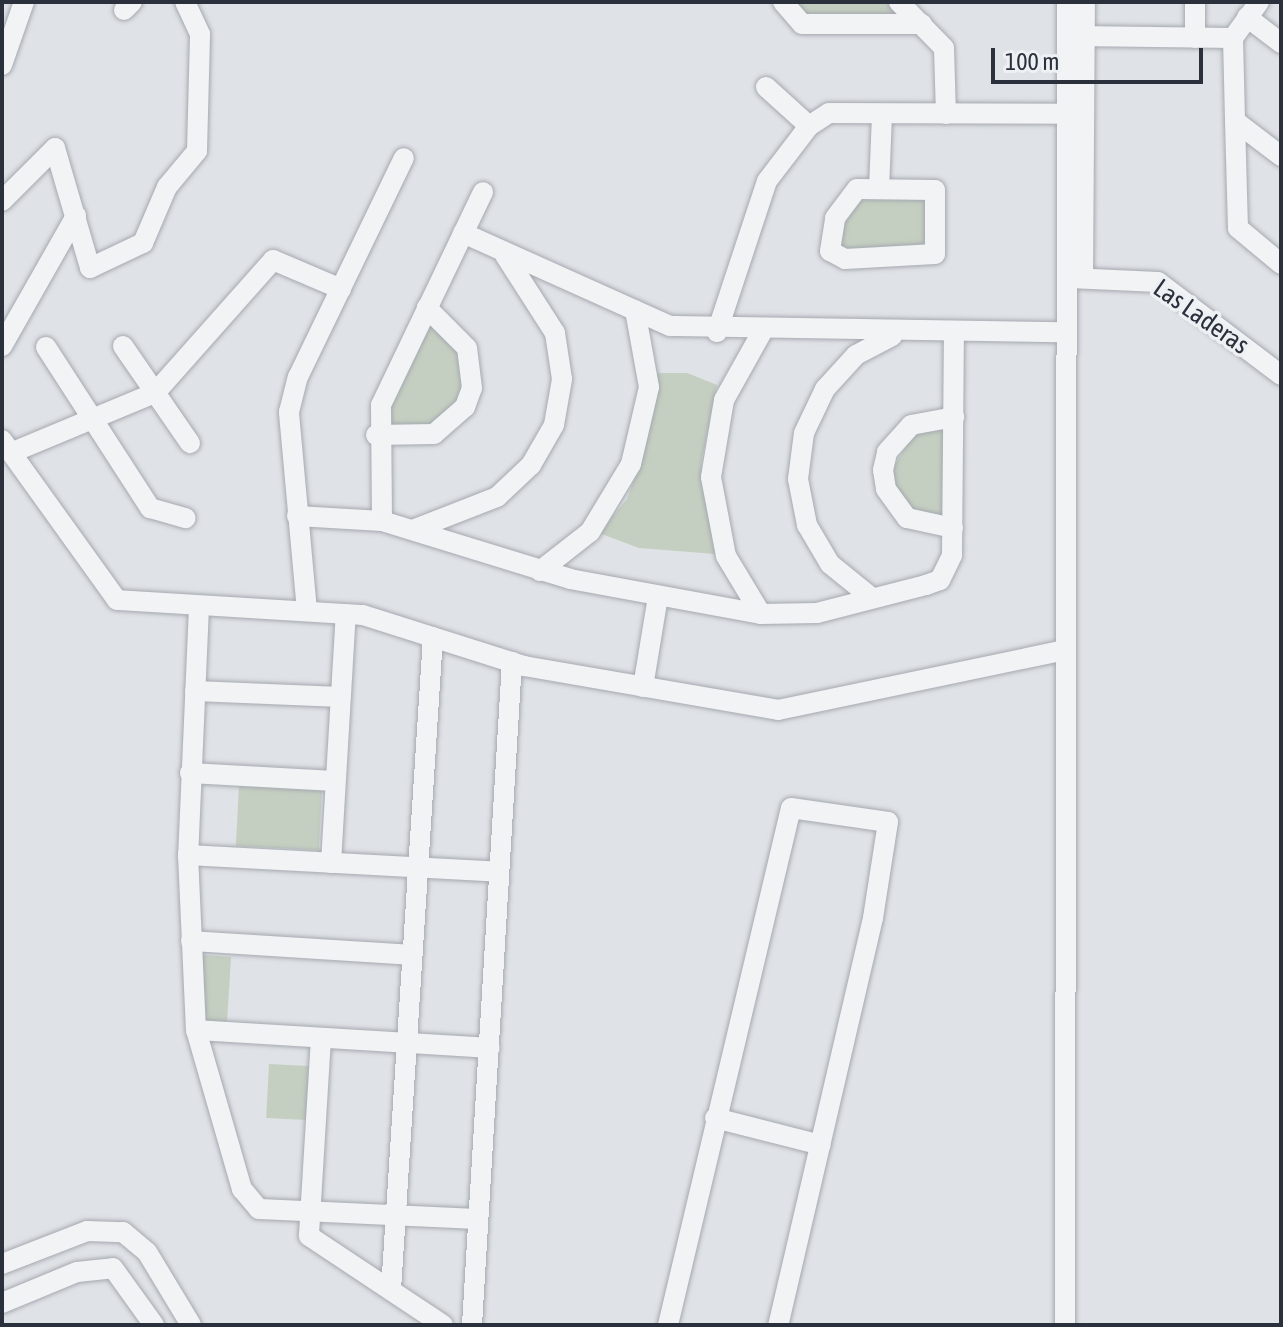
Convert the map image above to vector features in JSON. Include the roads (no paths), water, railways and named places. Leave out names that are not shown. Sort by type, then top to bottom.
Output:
[{"type":"street","points":[[2,65],[24,2]]},
{"type":"street","points":[[2,201],[55,148],[90,268],[143,243],[167,187],[197,151],[200,34],[185,2]]},
{"type":"street","points":[[783,2],[802,24],[922,24]]},
{"type":"street","points":[[899,2],[944,48],[946,114]]},
{"type":"street","points":[[1065,1325],[1066,332],[1074,278],[1076,36],[1067,2]]},
{"type":"street","points":[[1074,278],[1066,114],[1076,36],[1085,2]]},
{"type":"street","points":[[1195,2],[1195,38]]},
{"type":"street","points":[[1281,43],[1253,9],[1233,38],[1238,228],[1281,264]]},
{"type":"street","points":[[1076,36],[1233,38]]},
{"type":"street","points":[[766,87],[809,126]]},
{"type":"street","points":[[717,332],[767,181],[809,126],[829,113],[1066,114]]},
{"type":"street","points":[[879,189],[882,114]]},
{"type":"street","points":[[1235,121],[1281,156]]},
{"type":"street","points":[[307,611],[289,412],[341,289],[404,158]]},
{"type":"street","points":[[857,189],[879,189],[935,190],[935,254],[845,259],[830,251],[845,200],[857,189]]},
{"type":"street","points":[[382,521],[376,435],[386,391],[483,192]]},
{"type":"street","points":[[2,346],[76,216]]},
{"type":"street","points":[[463,233],[670,326],[717,332],[1066,332]]},
{"type":"street","points":[[415,529],[497,497],[531,465],[554,425],[562,379],[555,333],[502,251]]},
{"type":"street","points":[[341,289],[273,260],[155,393],[92,420],[7,446],[117,600],[346,614],[512,662],[778,710],[820,707],[1066,650]]},
{"type":"street","name":"Las Laderas","points":[[1074,278],[1158,282],[1281,375]]},
{"type":"street","points":[[376,435],[434,434],[469,398],[467,348],[427,308]]},
{"type":"street","points":[[540,571],[590,532],[631,464],[649,387],[635,310]]},
{"type":"street","points":[[761,614],[726,556],[711,477],[724,400],[762,332]]},
{"type":"street","points":[[872,598],[830,564],[807,525],[798,479],[804,433],[825,389],[856,355],[899,332]]},
{"type":"street","points":[[297,516],[382,521],[540,571],[761,614],[817,613],[940,580],[952,555],[954,332]]},
{"type":"street","points":[[123,346],[190,443]]},
{"type":"street","points":[[46,347],[150,508],[186,518]]},
{"type":"street","points":[[953,528],[907,518],[886,489],[883,470],[887,452],[911,425],[954,417]]},
{"type":"street","points":[[643,687],[658,596]]},
{"type":"street","points":[[199,607],[188,855],[196,1030],[250,1203],[478,1219]]},
{"type":"street","points":[[331,863],[346,614]]},
{"type":"street","points":[[391,1290],[433,637]]},
{"type":"street","points":[[472,1325],[512,662]]},
{"type":"street","points":[[195,691],[341,697]]},
{"type":"street","points":[[190,773],[335,781]]},
{"type":"street","points":[[668,1325],[791,808],[888,822],[821,1145],[778,1325]]},
{"type":"street","points":[[188,855],[499,872]]},
{"type":"street","points":[[191,941],[412,955]]},
{"type":"street","points":[[196,1030],[489,1048]]},
{"type":"street","points":[[321,1038],[311,1207],[307,1225],[318,1246],[443,1325]]},
{"type":"street","points":[[715,1118],[821,1145]]},
{"type":"street","points":[[2,1264],[87,1231],[123,1232],[147,1252],[191,1325]]},
{"type":"street","points":[[2,1303],[77,1272],[113,1268],[154,1325]]}]
